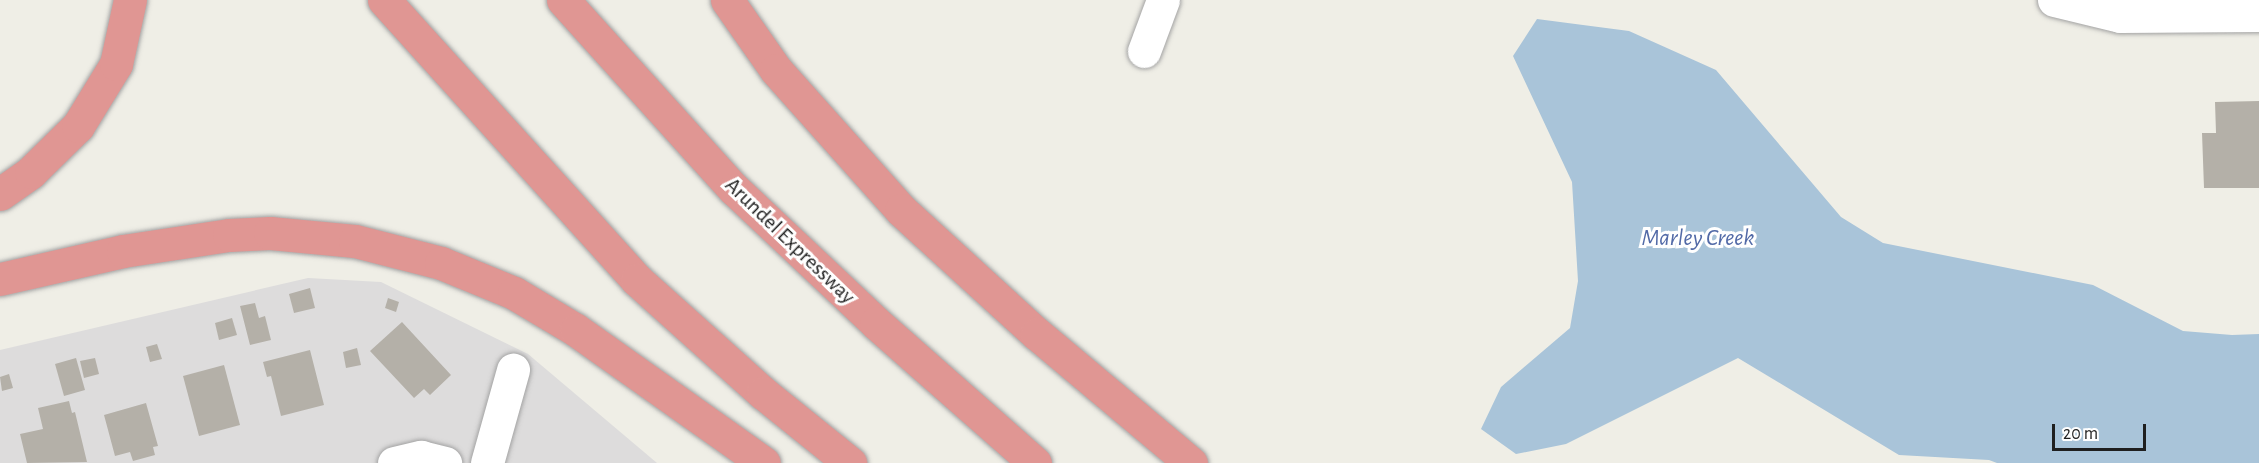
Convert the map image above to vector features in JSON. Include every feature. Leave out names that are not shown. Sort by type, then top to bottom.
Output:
[{"type":"highway","points":[[0,194],[31,172],[78,126],[116,64],[130,0]]},
{"type":"highway","points":[[384,0],[637,280],[763,393],[850,463]]},
{"type":"highway","name":"Arundel Expressway","points":[[563,0],[734,189],[876,323],[1035,463]]},
{"type":"highway","points":[[727,0],[776,70],[901,210],[1037,334],[1191,463]]},
{"type":"highway","points":[[0,279],[123,251],[229,235],[270,233],[355,241],[441,263],[514,293],[576,330],[764,463]]},
{"type":"street","points":[[1144,51],[1163,0]]},
{"type":"street","points":[[2054,0],[2120,16],[2259,15]]},
{"type":"street","points":[[487,463],[513,370]]},
{"type":"street","points":[[394,463],[422,457],[445,463]]},
{"type":"shaded area","points":[[308,278],[381,282],[528,354],[657,463],[0,463],[0,350]]},
{"type":"water","name":"Marley Creek","points":[[1537,19],[1629,31],[1716,70],[1841,217],[1883,243],[2093,285],[2183,331],[2232,335],[2259,334],[2259,463],[1997,463],[1989,460],[1899,455],[1738,358],[1566,444],[1516,454],[1481,429],[1501,387],[1570,328],[1578,281],[1572,182],[1513,56]]},
{"type":"building","points":[[2259,101],[2259,188],[2204,188],[2202,133],[2216,133],[2215,102]]},
{"type":"building","points":[[310,288],[315,308],[294,313],[289,294]]},
{"type":"building","points":[[388,298],[399,302],[396,312],[385,308]]},
{"type":"building","points":[[255,303],[259,318],[265,316],[271,340],[250,345],[240,306]]},
{"type":"building","points":[[232,318],[237,335],[219,340],[215,323]]},
{"type":"building","points":[[402,322],[451,375],[430,395],[424,389],[414,398],[370,351]]},
{"type":"building","points":[[157,344],[162,359],[150,362],[146,347]]},
{"type":"building","points":[[357,348],[361,365],[346,368],[343,352]]},
{"type":"building","points":[[310,350],[324,405],[281,416],[271,376],[267,377],[263,362]]},
{"type":"building","points":[[76,358],[85,390],[64,396],[55,364]]},
{"type":"building","points":[[95,358],[99,374],[84,378],[80,361]]},
{"type":"building","points":[[224,365],[240,425],[199,436],[183,376]]},
{"type":"building","points":[[9,374],[13,388],[2,391],[0,377]]},
{"type":"building","points":[[69,401],[72,413],[75,412],[87,462],[27,463],[20,434],[43,429],[38,408]]},
{"type":"building","points":[[146,403],[158,446],[153,447],[155,455],[133,461],[130,452],[115,456],[104,415]]}]
